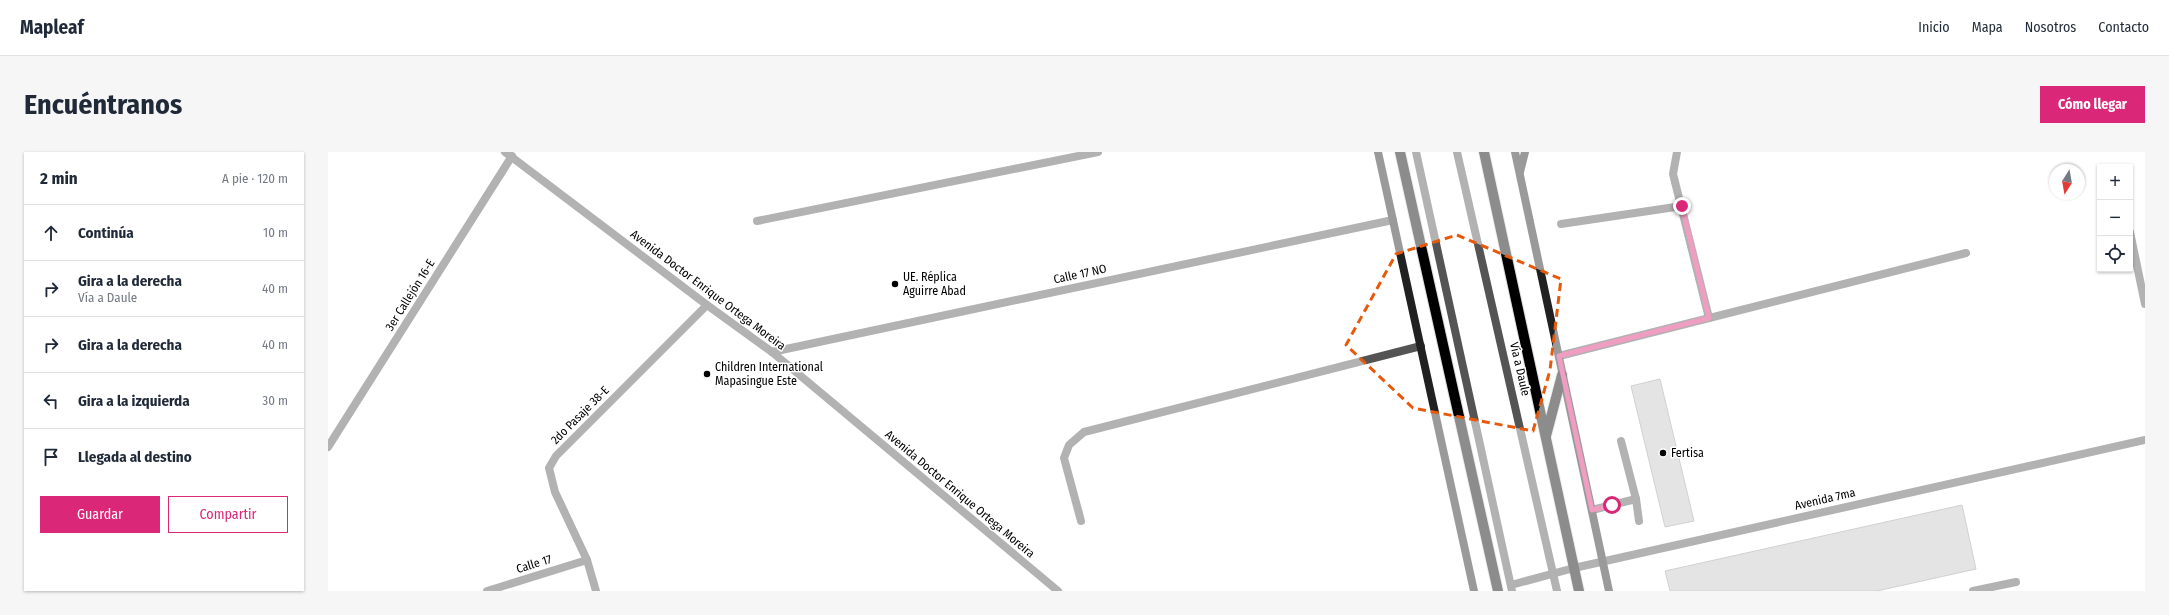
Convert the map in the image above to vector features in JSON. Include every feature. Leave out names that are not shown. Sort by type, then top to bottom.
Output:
[{"type":"main road","points":[[1378,152],[1474,591]]},
{"type":"main road","points":[[1400,152],[1498,591]]},
{"type":"main road","name":"Vía a Daule","points":[[1484,152],[1579,591]]},
{"type":"main road","points":[[1514,152],[1609,591]]},
{"type":"main road","points":[[1519,175],[1525,152]]},
{"type":"main road","points":[[1546,438],[1562,375]]},
{"type":"street","points":[[758,221],[1098,152]]},
{"type":"street","points":[[1416,152],[1512,588]]},
{"type":"street","name":"Vía a Daule","points":[[1457,152],[1557,591]]},
{"type":"street","points":[[1677,152],[1673,174],[1709,318]]},
{"type":"street","name":"Avenida Doctor Enrique Ortega Moreira","points":[[508,154],[706,305],[772,352],[1058,591]]},
{"type":"street","name":"3er Callejón 16-E","points":[[328,447],[508,154]]},
{"type":"street","points":[[1561,224],[1682,206]]},
{"type":"street","name":"Calle 17 NO","points":[[772,352],[1393,220]]},
{"type":"street","points":[[2131,236],[2145,304]]},
{"type":"street","points":[[1559,356],[1966,253]]},
{"type":"street","name":"2do Pasaje 38-E","points":[[596,591],[587,560],[555,492],[549,468],[556,456],[706,305]]},
{"type":"street","points":[[1081,521],[1064,458],[1069,445],[1084,432],[1421,346]]},
{"type":"street","name":"Avenida 7ma","points":[[1512,588],[1553,573],[1602,561],[2145,440]]},
{"type":"street","points":[[1622,441],[1636,499],[1639,521]]},
{"type":"street","points":[[1592,510],[1636,499]]},
{"type":"street","name":"Calle 17","points":[[487,591],[587,560]]},
{"type":"street","points":[[1973,591],[2016,582]]},
{"type":"highlighted area","points":[[1457,235],[1561,279],[1550,370],[1533,431],[1413,408],[1346,345],[1396,254]]},
{"type":"building","name":"Fertisa","points":[[1660,379],[1694,521],[1665,527],[1631,386]]},
{"type":"building","points":[[1962,505],[1976,569],[1877,591],[1670,591],[1665,571]]},
{"type":"place","name":"UE. Réplica Aguirre Abad","points":[[895,284]]},
{"type":"place","name":"Children International Mapasingue Este","points":[[707,374]]},
{"type":"place","name":"Fertisa","points":[[1663,453]]},
{"type":"route","points":[[1612,505],[1592,510],[1559,356],[1709,318],[1682,206]]}]
